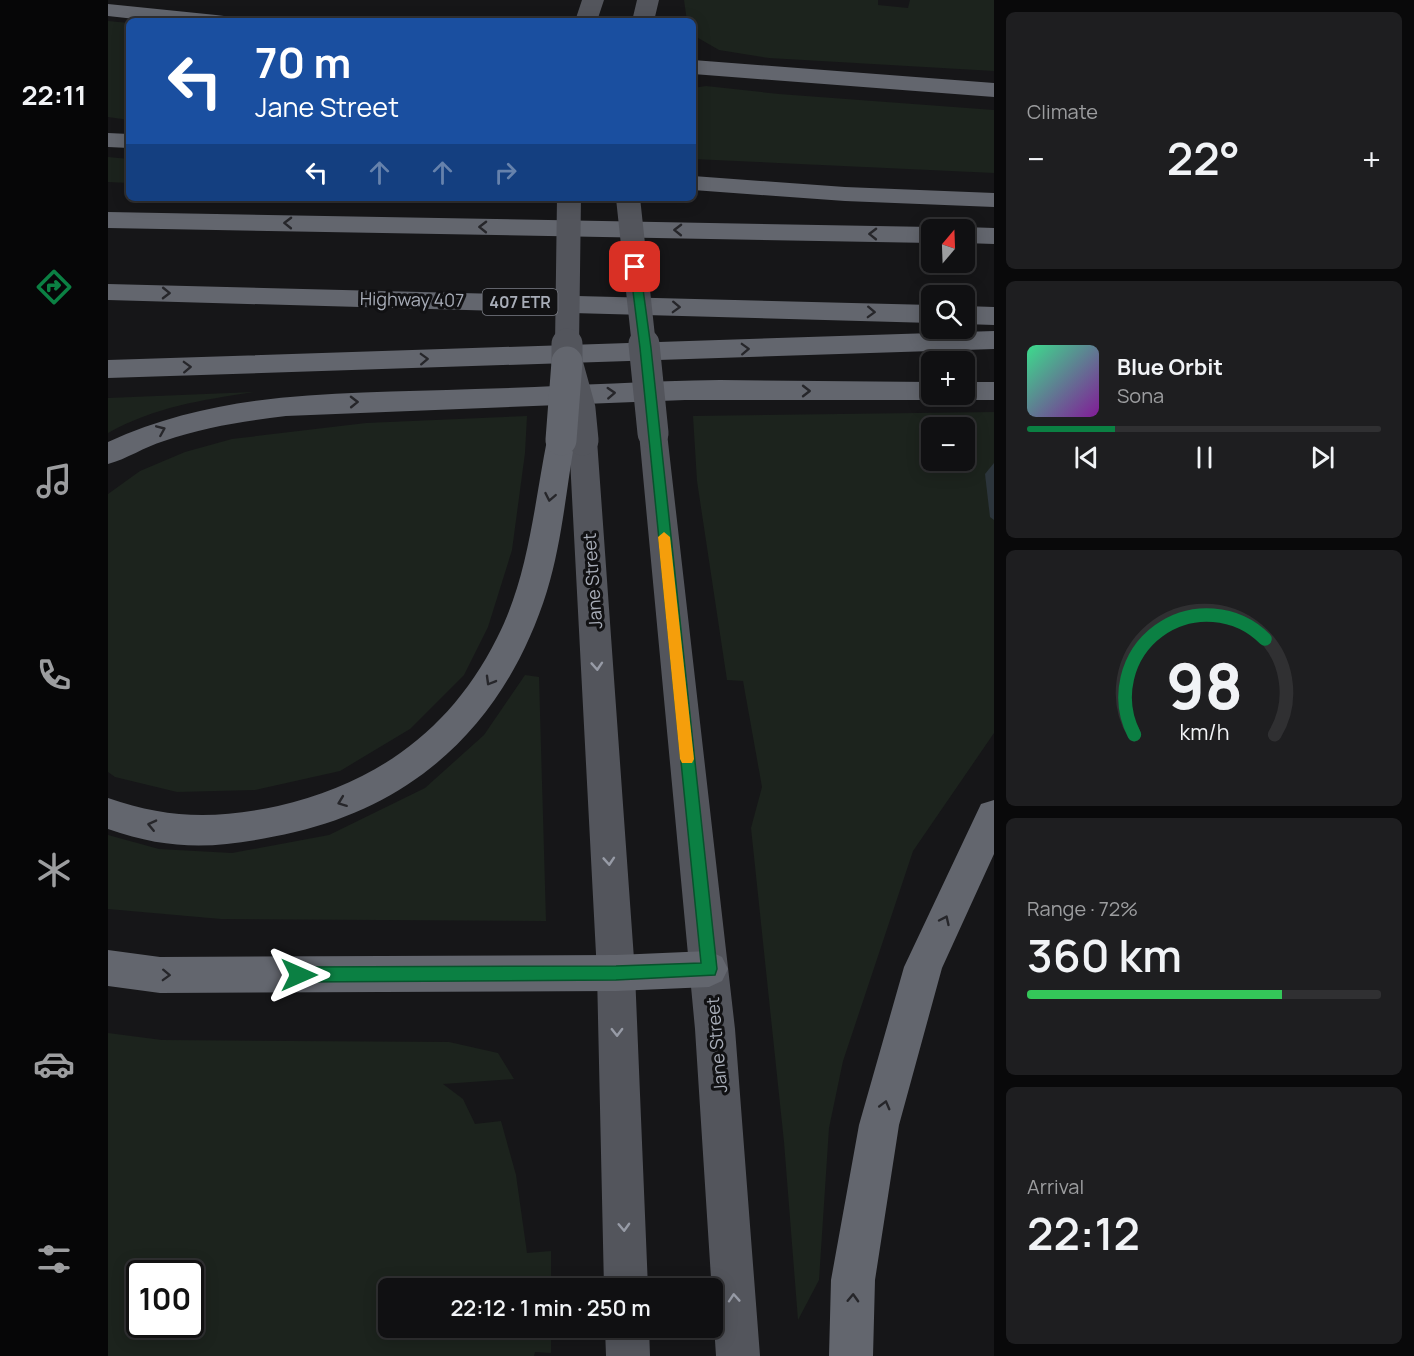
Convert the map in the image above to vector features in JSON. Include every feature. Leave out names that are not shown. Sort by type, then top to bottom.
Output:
[{"type":"highway","points":[[108,10],[187,18]]},
{"type":"highway","points":[[696,67],[994,90]]},
{"type":"highway","points":[[108,140],[126,141]]},
{"type":"highway","points":[[696,183],[845,194],[994,200]]},
{"type":"highway","points":[[108,220],[921,235]]},
{"type":"highway","points":[[975,236],[994,236]]},
{"type":"highway","name":"Highway 407","points":[[108,292],[921,314]]},
{"type":"highway","points":[[975,315],[994,316]]},
{"type":"highway","points":[[108,369],[994,340]]},
{"type":"highway","points":[[108,454],[171,426],[231,414],[333,402],[651,391],[921,391]]},
{"type":"highway","points":[[975,391],[994,391]]},
{"type":"highway","points":[[108,813],[167,829],[221,831],[296,819],[362,794],[410,769],[457,727],[478,701],[517,629],[533,582],[572,440]]},
{"type":"highway","points":[[851,1356],[853,1280],[879,1125],[923,967],[994,814]]},
{"type":"highway","points":[[108,968],[160,975],[616,973],[709,969]]},
{"type":"main road","points":[[587,18],[593,0]]},
{"type":"main road","points":[[644,18],[648,0]]},
{"type":"main road","name":"Jane Street","points":[[569,201],[567,362],[580,409],[572,440],[616,973],[626,1278]]},
{"type":"main road","name":"Jane Street","points":[[628,201],[709,969],[738,1356]]},
{"type":"main road","points":[[627,1338],[628,1356]]},
{"type":"shaded area","points":[[684,0],[878,0],[878,5],[908,8],[910,0],[994,0],[994,71],[769,58],[719,50],[696,37],[696,18],[687,18]]},
{"type":"shaded area","points":[[108,21],[126,23],[126,120],[108,117]]},
{"type":"shaded area","points":[[706,86],[779,94],[994,110],[994,173],[696,159],[696,88]]},
{"type":"shaded area","points":[[108,157],[126,159],[126,183],[108,182]]},
{"type":"shaded area","points":[[254,392],[161,411],[108,433],[108,398]]},
{"type":"shaded area","points":[[994,412],[994,733],[913,851],[843,1061],[829,1128],[819,1280],[798,1320],[784,1142],[751,828],[762,787],[743,681],[727,680],[697,481],[693,416]]},
{"type":"shaded area","points":[[527,416],[525,453],[512,550],[488,627],[464,675],[410,729],[340,771],[255,790],[177,792],[115,777],[108,772],[108,494],[140,471],[185,452],[232,439],[366,423]]},
{"type":"shaded area","points":[[994,463],[994,520],[990,517],[985,474]]},
{"type":"shaded area","points":[[525,675],[539,677],[546,921],[221,919],[108,909],[108,835],[159,849],[232,853],[329,835],[425,788],[484,735]]},
{"type":"shaded area","points":[[108,1033],[162,1040],[449,1042],[498,1053],[514,1079],[443,1084],[463,1099],[475,1124],[501,1121],[516,1175],[527,1253],[551,1251],[551,1278],[378,1278],[378,1338],[551,1338],[551,1353],[535,1352],[534,1356],[108,1356]]},
{"type":"slow traffic","points":[[664,537],[687,759]]},
{"type":"route","points":[[299,975],[616,973],[709,969],[635,267]]}]
